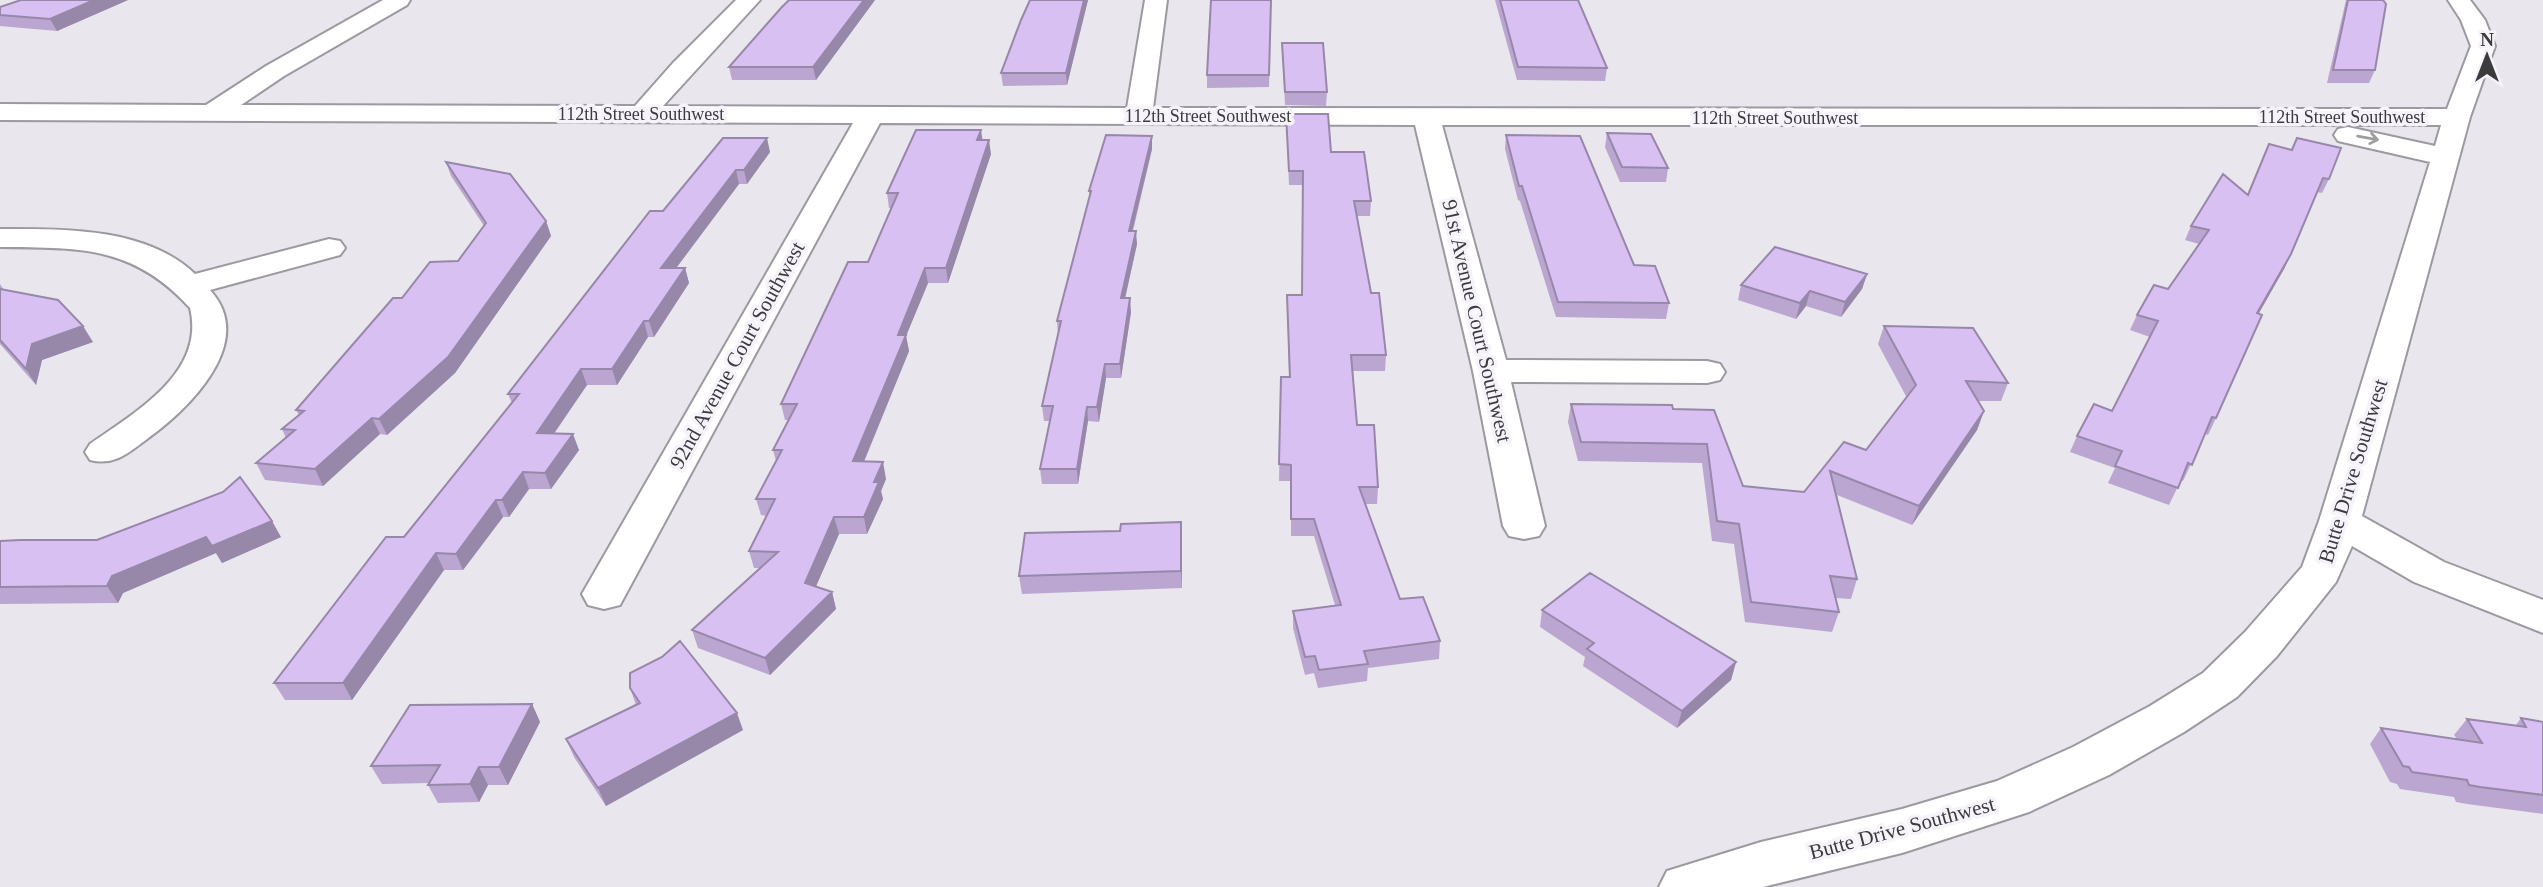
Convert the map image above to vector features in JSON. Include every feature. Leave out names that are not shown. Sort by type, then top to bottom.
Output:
[{"type":"street","points":[[211,113],[310,50],[399,0]]},
{"type":"street","points":[[642,114],[682,68],[749,0]]},
{"type":"street","points":[[1139,116],[1156,0]]},
{"type":"street","name":"Butte Drive Southwest","points":[[1686,887],[1761,865],[1902,831],[2011,797],[2091,761],[2167,719],[2220,685],[2261,644],[2321,572],[2340,521],[2457,117],[2483,46],[2473,20],[2459,0]]},
{"type":"street","name":"112th Street Southwest","points":[[2,113],[2457,117]]},
{"type":"street","name":"92nd Avenue Court Southwest","points":[[604,593],[870,116]]},
{"type":"street","name":"91st Avenue Court Southwest","points":[[1427,117],[1491,371],[1524,526]]},
{"type":"street","points":[[2253,117],[2398,144],[2447,158]]},
{"type":"street","points":[[0,238],[61,239],[109,246],[148,258],[177,274],[207,306],[209,320],[204,349],[189,381],[161,409],[104,452]]},
{"type":"street","points":[[189,286],[329,248]]},
{"type":"street","points":[[1491,371],[1707,372]]},
{"type":"street","points":[[2340,521],[2429,572],[2543,617]]},
{"type":"building","points":[[21,0],[94,0],[50,19],[0,15],[0,7]]},
{"type":"building","points":[[789,0],[864,0],[813,67],[729,67],[781,8]]},
{"type":"building","points":[[1030,0],[1084,0],[1066,73],[1001,73]]},
{"type":"building","points":[[1211,0],[1271,0],[1269,75],[1207,75]]},
{"type":"building","points":[[1500,0],[1578,0],[1607,68],[1518,67]]},
{"type":"building","points":[[2348,0],[2383,0],[2386,4],[2375,70],[2333,70]]},
{"type":"building","points":[[1282,43],[1323,43],[1327,92],[1285,92]]},
{"type":"building","points":[[1286,114],[1328,114],[1331,152],[1364,152],[1371,201],[1354,201],[1371,293],[1379,293],[1386,355],[1351,355],[1357,425],[1374,425],[1378,487],[1359,487],[1400,599],[1423,597],[1440,641],[1364,651],[1368,664],[1319,670],[1315,656],[1305,657],[1293,611],[1341,605],[1314,519],[1291,519],[1291,465],[1279,464],[1281,377],[1290,377],[1287,295],[1302,295],[1303,171],[1289,171]]},
{"type":"building","points":[[916,130],[981,130],[977,140],[989,140],[946,268],[925,268],[898,335],[906,335],[853,461],[883,462],[874,482],[879,482],[864,517],[834,517],[805,583],[832,592],[765,658],[692,630],[778,552],[749,551],[775,499],[756,499],[782,450],[773,450],[797,404],[781,404],[848,262],[868,262],[898,193],[887,193]]},
{"type":"building","points":[[1607,133],[1651,134],[1668,168],[1622,167]]},
{"type":"building","points":[[1106,135],[1152,136],[1129,231],[1136,231],[1121,298],[1130,298],[1120,364],[1105,364],[1097,407],[1087,407],[1077,469],[1040,469],[1053,406],[1042,406],[1061,321],[1057,321],[1089,191]]},
{"type":"building","points":[[1506,135],[1580,136],[1634,265],[1655,266],[1669,303],[1558,302],[1522,186],[1519,186]]},
{"type":"building","points":[[723,138],[767,138],[744,170],[736,170],[661,268],[685,268],[649,321],[644,321],[612,369],[581,369],[537,433],[573,434],[545,473],[523,472],[502,500],[496,500],[456,554],[436,553],[343,683],[274,683],[386,537],[404,537],[519,394],[508,394],[650,211],[663,211]]},
{"type":"building","points":[[2297,138],[2341,148],[2329,179],[2323,178],[2291,254],[2257,313],[2262,315],[2216,418],[2212,417],[2192,465],[2188,463],[2178,488],[2115,466],[2122,451],[2077,436],[2094,404],[2112,411],[2158,321],[2137,315],[2154,285],[2168,289],[2209,230],[2191,226],[2223,174],[2248,195],[2269,144],[2292,150]]},
{"type":"building","points":[[446,162],[510,174],[546,221],[448,357],[379,419],[372,418],[315,469],[256,463],[295,430],[282,429],[304,411],[296,410],[393,298],[402,298],[430,262],[458,261],[486,223]]},
{"type":"building","points":[[1775,247],[1867,274],[1845,302],[1810,291],[1800,303],[1741,285]]},
{"type":"building","points":[[0,289],[58,300],[83,326],[32,344],[26,369],[0,340]]},
{"type":"building","points":[[1884,326],[1973,328],[2008,383],[1966,381],[1984,411],[1919,506],[1830,471],[1857,579],[1830,576],[1839,612],[1751,602],[1739,524],[1717,521],[1707,444],[1581,442],[1571,404],[1672,405],[1673,409],[1714,410],[1743,486],[1804,492],[1844,442],[1866,450],[1916,385]]},
{"type":"building","points":[[240,477],[272,521],[212,546],[206,537],[112,576],[107,586],[0,587],[0,541],[97,540],[223,492]]},
{"type":"building","points":[[1181,522],[1181,571],[1019,576],[1025,533],[1120,531],[1121,524]]},
{"type":"building","points":[[1590,573],[1736,662],[1682,711],[1587,649],[1594,643],[1542,610]]},
{"type":"building","points":[[680,641],[737,713],[598,788],[566,739],[640,703],[630,688],[630,673],[662,657]]},
{"type":"building","points":[[532,704],[499,767],[479,767],[470,784],[428,785],[440,765],[371,766],[410,705]]},
{"type":"building","points":[[2521,718],[2543,722],[2543,795],[2480,787],[2469,785],[2467,780],[2412,772],[2409,767],[2403,766],[2381,728],[2482,743],[2467,719],[2526,727]]}]
